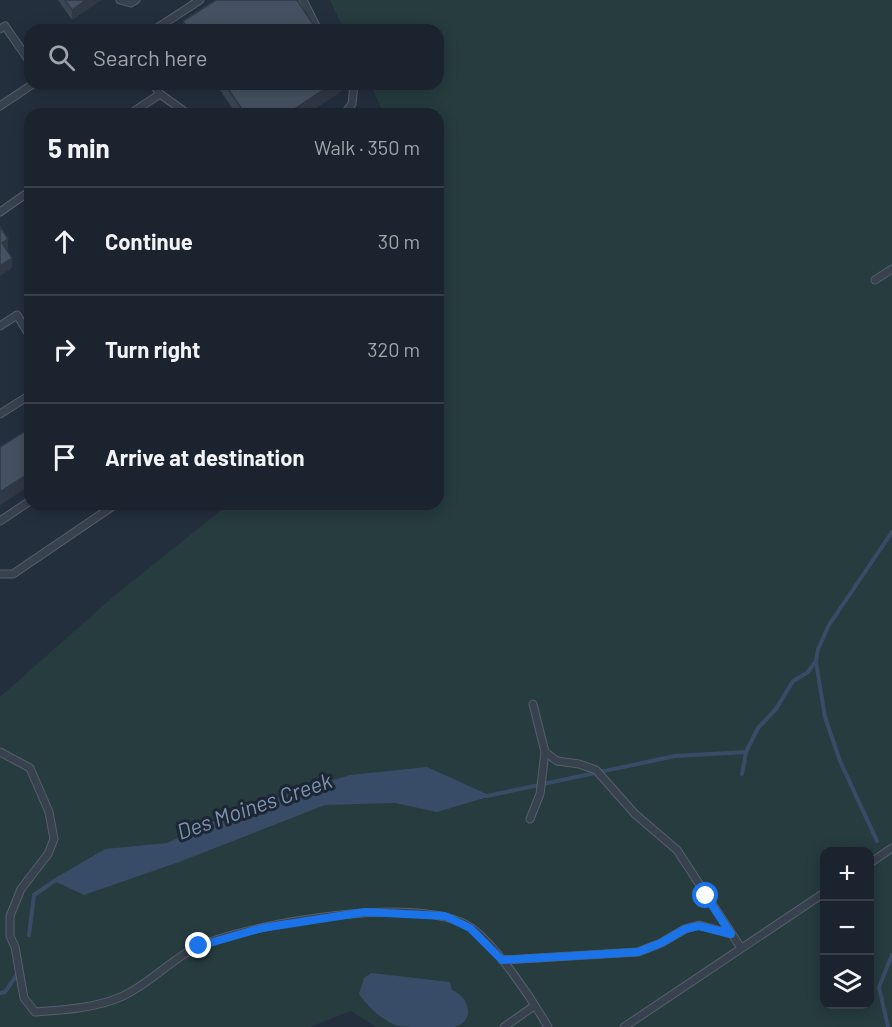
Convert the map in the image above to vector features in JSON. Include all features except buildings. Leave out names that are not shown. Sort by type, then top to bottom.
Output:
[{"type":"lane","points":[[120,0],[131,3],[136,0]]},
{"type":"lane","points":[[163,24],[200,0]]},
{"type":"lane","points":[[303,0],[315,24]]},
{"type":"lane","points":[[0,29],[5,26],[24,53]]},
{"type":"lane","points":[[0,106],[24,90]]},
{"type":"lane","points":[[157,90],[180,108]]},
{"type":"lane","points":[[349,108],[352,104],[353,90]]},
{"type":"lane","points":[[139,108],[160,94]]},
{"type":"lane","points":[[0,212],[24,195]]},
{"type":"lane","points":[[876,280],[892,269]]},
{"type":"lane","points":[[0,326],[16,315],[24,327]]},
{"type":"lane","points":[[0,414],[24,399]]},
{"type":"lane","points":[[0,521],[24,505]]},
{"type":"lane","points":[[0,574],[14,574],[107,510]]},
{"type":"lane","points":[[530,819],[540,794],[545,752],[533,704]]},
{"type":"lane","points":[[0,752],[30,768],[48,812],[54,839],[48,854],[21,889],[10,916],[10,936],[15,947],[24,998],[34,1012],[74,1009],[123,996],[199,946],[262,928],[365,912],[445,916],[470,928],[502,960],[548,1027]]},
{"type":"lane","points":[[545,752],[556,761],[579,764],[596,770],[635,814],[677,850],[741,948]]},
{"type":"lane","points":[[874,860],[892,848]]},
{"type":"lane","points":[[624,1027],[820,896]]},
{"type":"lane","points":[[502,960],[638,952],[661,943],[685,929],[699,926],[731,934]]},
{"type":"lane","points":[[504,1027],[534,1006]]},
{"type":"green space","points":[[330,0],[892,0],[892,1027],[376,1027],[351,1011],[310,1027],[0,1027],[0,697],[114,596],[222,510],[444,510],[444,108],[381,108],[373,90],[444,90],[444,24],[341,24]]},
{"type":"water","points":[[427,767],[491,796],[437,812],[395,803],[325,805],[179,862],[84,895],[52,880],[105,849],[167,843],[240,809],[350,775]]},
{"type":"water","points":[[371,973],[450,982],[452,990],[467,1004],[468,1015],[461,1024],[454,1027],[406,1027],[392,1024],[376,1013],[359,994],[364,978]]},
{"type":"waterway","name":"Des Moines Creek","points":[[742,774],[746,752],[758,728],[776,709],[793,681],[807,673],[816,661],[818,649],[829,625],[892,532]]},
{"type":"waterway","name":"Des Moines Creek","points":[[816,662],[825,717],[840,761],[877,841]]},
{"type":"waterway","name":"Des Moines Creek","points":[[487,796],[675,756],[746,752]]},
{"type":"waterway","name":"Des Moines Creek","points":[[29,935],[34,895],[56,880]]},
{"type":"waterway","name":"Des Moines Creek","points":[[888,1027],[879,987],[892,955]]},
{"type":"waterway","name":"Des Moines Creek","points":[[0,993],[5,992],[19,972]]},
{"type":"route","points":[[199,946],[262,928],[365,912],[445,916],[470,928],[502,960],[571,958],[638,952],[661,943],[685,929],[699,926],[731,934],[706,896]]}]
